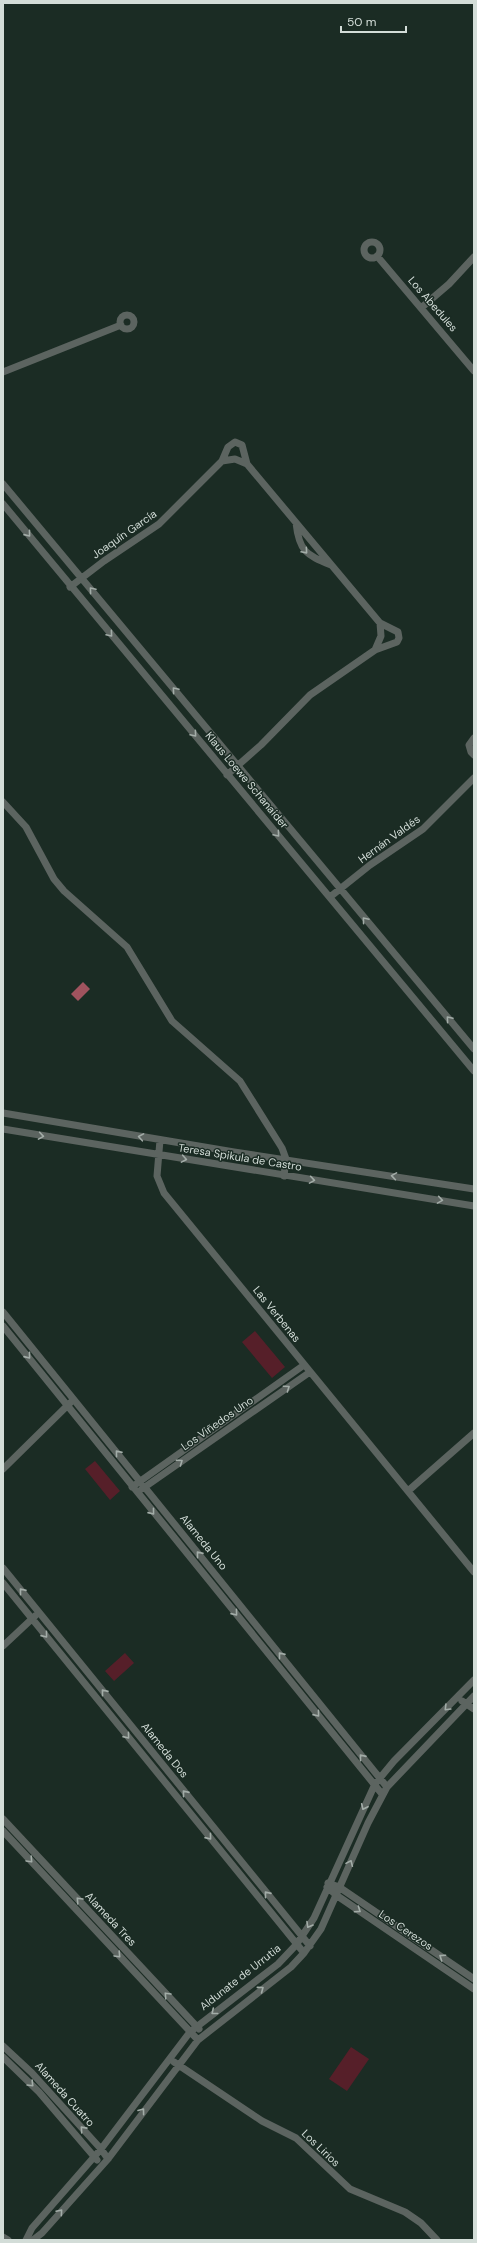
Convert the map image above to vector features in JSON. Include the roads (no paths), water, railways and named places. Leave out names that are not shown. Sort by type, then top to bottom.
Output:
[{"type":"street","name":"Los Abedules","points":[[377,256],[473,369]]},
{"type":"street","points":[[421,308],[450,284],[474,257]]},
{"type":"street","points":[[3,372],[121,325]]},
{"type":"street","name":"Joaquín García","points":[[70,587],[104,561],[159,524],[222,461],[230,445],[238,442],[244,450],[247,464],[331,565],[380,623],[396,630],[399,638],[396,643],[375,650],[310,694],[238,766],[227,774]]},
{"type":"street","points":[[222,461],[235,459],[247,464]]},
{"type":"street","name":"Klaus Loewe Schanaider","points":[[3,484],[474,1049]]},
{"type":"street","name":"Klaus Loewe Schanaider","points":[[3,504],[70,587],[474,1070]]},
{"type":"street","name":"Joaquín García","points":[[296,523],[298,538],[305,552],[312,558],[331,565]]},
{"type":"street","points":[[375,650],[381,636],[380,623]]},
{"type":"street","points":[[474,738],[469,745],[470,752],[474,755]]},
{"type":"street","name":"Hernán Valdés","points":[[330,898],[374,862],[423,829],[474,778]]},
{"type":"street","points":[[3,802],[26,827],[54,879],[64,891],[127,947],[172,1021],[240,1081],[277,1138],[286,1159],[284,1176]]},
{"type":"street","name":"Teresa Spikula de Castro","points":[[3,1113],[160,1140],[474,1189]]},
{"type":"street","name":"Teresa Spikula de Castro","points":[[3,1129],[474,1206]]},
{"type":"street","name":"Las Verbenas","points":[[160,1140],[157,1176],[164,1193],[474,1572]]},
{"type":"street","name":"Alameda Uno","points":[[3,1312],[387,1787]]},
{"type":"street","name":"Alameda Uno","points":[[3,1326],[68,1405],[134,1490],[382,1794]]},
{"type":"street","name":"Los Viñedos Uno","points":[[143,1484],[304,1365]]},
{"type":"street","name":"Los Viñedos Uno","points":[[134,1490],[310,1372]]},
{"type":"street","points":[[3,1469],[74,1399]]},
{"type":"street","points":[[408,1491],[474,1433]]},
{"type":"street","name":"Alameda Dos","points":[[3,1568],[310,1946]]},
{"type":"street","name":"Alameda Dos","points":[[3,1583],[304,1953]]},
{"type":"street","points":[[3,1646],[39,1612]]},
{"type":"street","name":"Aldunate de Urrutia","points":[[26,2240],[32,2228],[101,2149],[190,2032],[278,1964],[296,1945],[314,1918],[327,1885],[375,1784],[474,1680]]},
{"type":"street","name":"Aldunate de Urrutia","points":[[33,2240],[42,2233],[108,2159],[178,2064],[198,2040],[291,1967],[310,1946],[321,1928],[382,1794],[474,1696]]},
{"type":"street","points":[[457,1698],[474,1709]]},
{"type":"street","name":"Alameda Tres","points":[[3,1819],[204,2034]]},
{"type":"street","name":"Alameda Tres","points":[[3,1831],[198,2040]]},
{"type":"street","name":"Los Cerezos","points":[[327,1885],[339,1887],[474,1979]]},
{"type":"street","name":"Los Cerezos","points":[[327,1885],[336,1895],[474,1989]]},
{"type":"street","name":"Alameda Cuatro","points":[[3,2046],[32,2073],[101,2149],[108,2159]]},
{"type":"street","name":"Alameda Cuatro","points":[[3,2057],[39,2092],[102,2165]]},
{"type":"street","name":"Los Lirios","points":[[169,2058],[262,2121],[296,2138],[350,2189],[405,2212],[421,2223],[437,2240]]},
{"type":"street","points":[[3,2236],[8,2240]]}]
